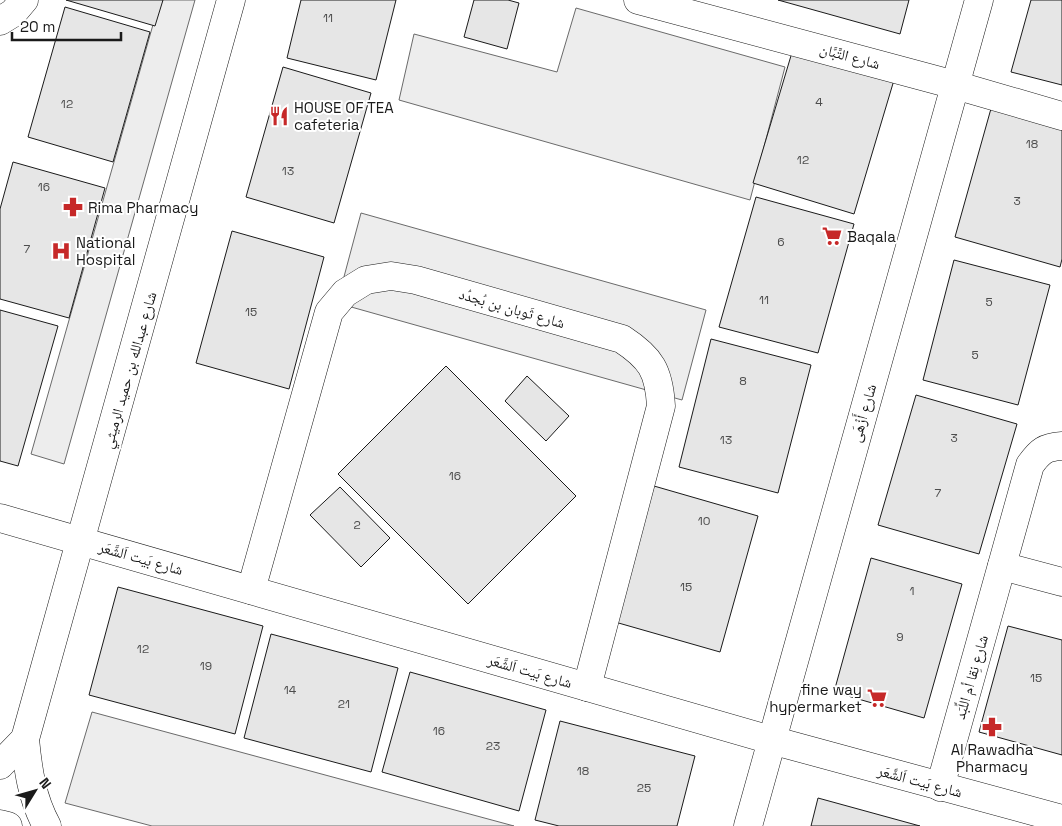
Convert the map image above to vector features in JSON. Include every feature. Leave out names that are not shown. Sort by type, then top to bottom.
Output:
[{"type":"street","points":[[0,21],[13,13],[24,0]]},
{"type":"street","name":"شارع عبدالله بن حميد الرميثي","points":[[47,826],[30,781],[25,739],[232,0]]},
{"type":"street","name":"شارع التَّبَّان","points":[[638,0],[955,85],[1062,116]]},
{"type":"street","name":"شارع أَزْهَى","points":[[748,826],[979,0]]},
{"type":"street","name":"شارع ثَوبان بن بُجدُد","points":[[251,590],[329,312],[345,293],[366,280],[391,276],[416,280],[622,339],[640,350],[652,366],[660,385],[662,406],[587,687]]},
{"type":"street","name":"شارع نِقا أم اللِّبَد","points":[[940,787],[1030,465],[1038,453],[1050,447],[1062,446]]},
{"type":"street","name":"شارع بَيت اَلشَّعَر","points":[[0,518],[771,740],[1062,820]]},
{"type":"street","points":[[1002,566],[1062,582]]},
{"type":"street","name":"شارع عبدالله بن حميد الرميثي","points":[[0,765],[25,739]]},
{"type":"street","points":[[0,824],[8,826]]},
{"type":"shaded area","points":[[160,0],[195,0],[64,464],[31,454]]},
{"type":"shaded area","points":[[576,8],[785,67],[750,200],[399,100],[414,34],[557,72]]},
{"type":"shaded area","points":[[361,213],[706,310],[682,400],[337,303]]},
{"type":"shaded area","points":[[92,712],[514,826],[152,826],[65,803]]},
{"type":"building","points":[[66,0],[163,0],[155,26]]},
{"type":"building","points":[[301,0],[396,0],[376,80],[287,58]]},
{"type":"building","points":[[474,0],[508,0],[519,3],[507,49],[464,37]]},
{"type":"building","points":[[778,0],[909,0],[900,34]]},
{"type":"building","points":[[1031,0],[1062,0],[1062,85],[1011,72]]},
{"type":"building","points":[[65,7],[150,32],[113,162],[28,137]]},
{"type":"building","points":[[793,49],[894,80],[854,214],[753,183]]},
{"type":"building","points":[[283,67],[371,93],[334,223],[246,197]]},
{"type":"building","points":[[992,105],[1062,125],[1062,259],[1060,267],[955,237]]},
{"type":"building","points":[[13,162],[105,188],[69,318],[0,299],[0,209]]},
{"type":"building","points":[[756,197],[854,224],[818,353],[719,327]]},
{"type":"building","points":[[232,231],[324,257],[289,389],[196,363]]},
{"type":"building","points":[[954,260],[1050,285],[1018,405],[923,380]]},
{"type":"building","points":[[0,310],[58,326],[18,466],[0,461]]},
{"type":"building","points":[[711,339],[811,365],[778,493],[679,467]]},
{"type":"building","points":[[446,366],[576,496],[468,604],[338,474]]},
{"type":"building","points":[[527,376],[569,416],[546,441],[505,401]]},
{"type":"building","points":[[916,395],[1017,424],[979,554],[878,525]]},
{"type":"building","points":[[654,486],[758,516],[720,652],[615,622]]},
{"type":"building","points":[[340,487],[390,538],[361,567],[310,515]]},
{"type":"building","points":[[871,558],[962,584],[924,718],[834,692]]},
{"type":"building","points":[[118,587],[263,626],[235,734],[89,695]]},
{"type":"building","points":[[1008,626],[1062,640],[1062,755],[979,732]]},
{"type":"building","points":[[271,634],[398,668],[371,772],[244,738]]},
{"type":"building","points":[[410,672],[546,710],[519,811],[382,772]]},
{"type":"building","points":[[560,721],[695,756],[677,826],[559,826],[535,820]]},
{"type":"building","points":[[818,798],[920,826],[811,826]]},
{"type":"place","name":"HOUSE OF TEA cafeteria","points":[[279,116]]},
{"type":"place","name":"Rima Pharmacy","points":[[73,207]]},
{"type":"place","name":"Baqala","points":[[832,236]]},
{"type":"place","name":"National Hospital","points":[[61,251]]},
{"type":"place","name":"fine way hypermarket","points":[[877,698]]},
{"type":"place","name":"Al Rawadha Pharmacy","points":[[992,727]]}]
